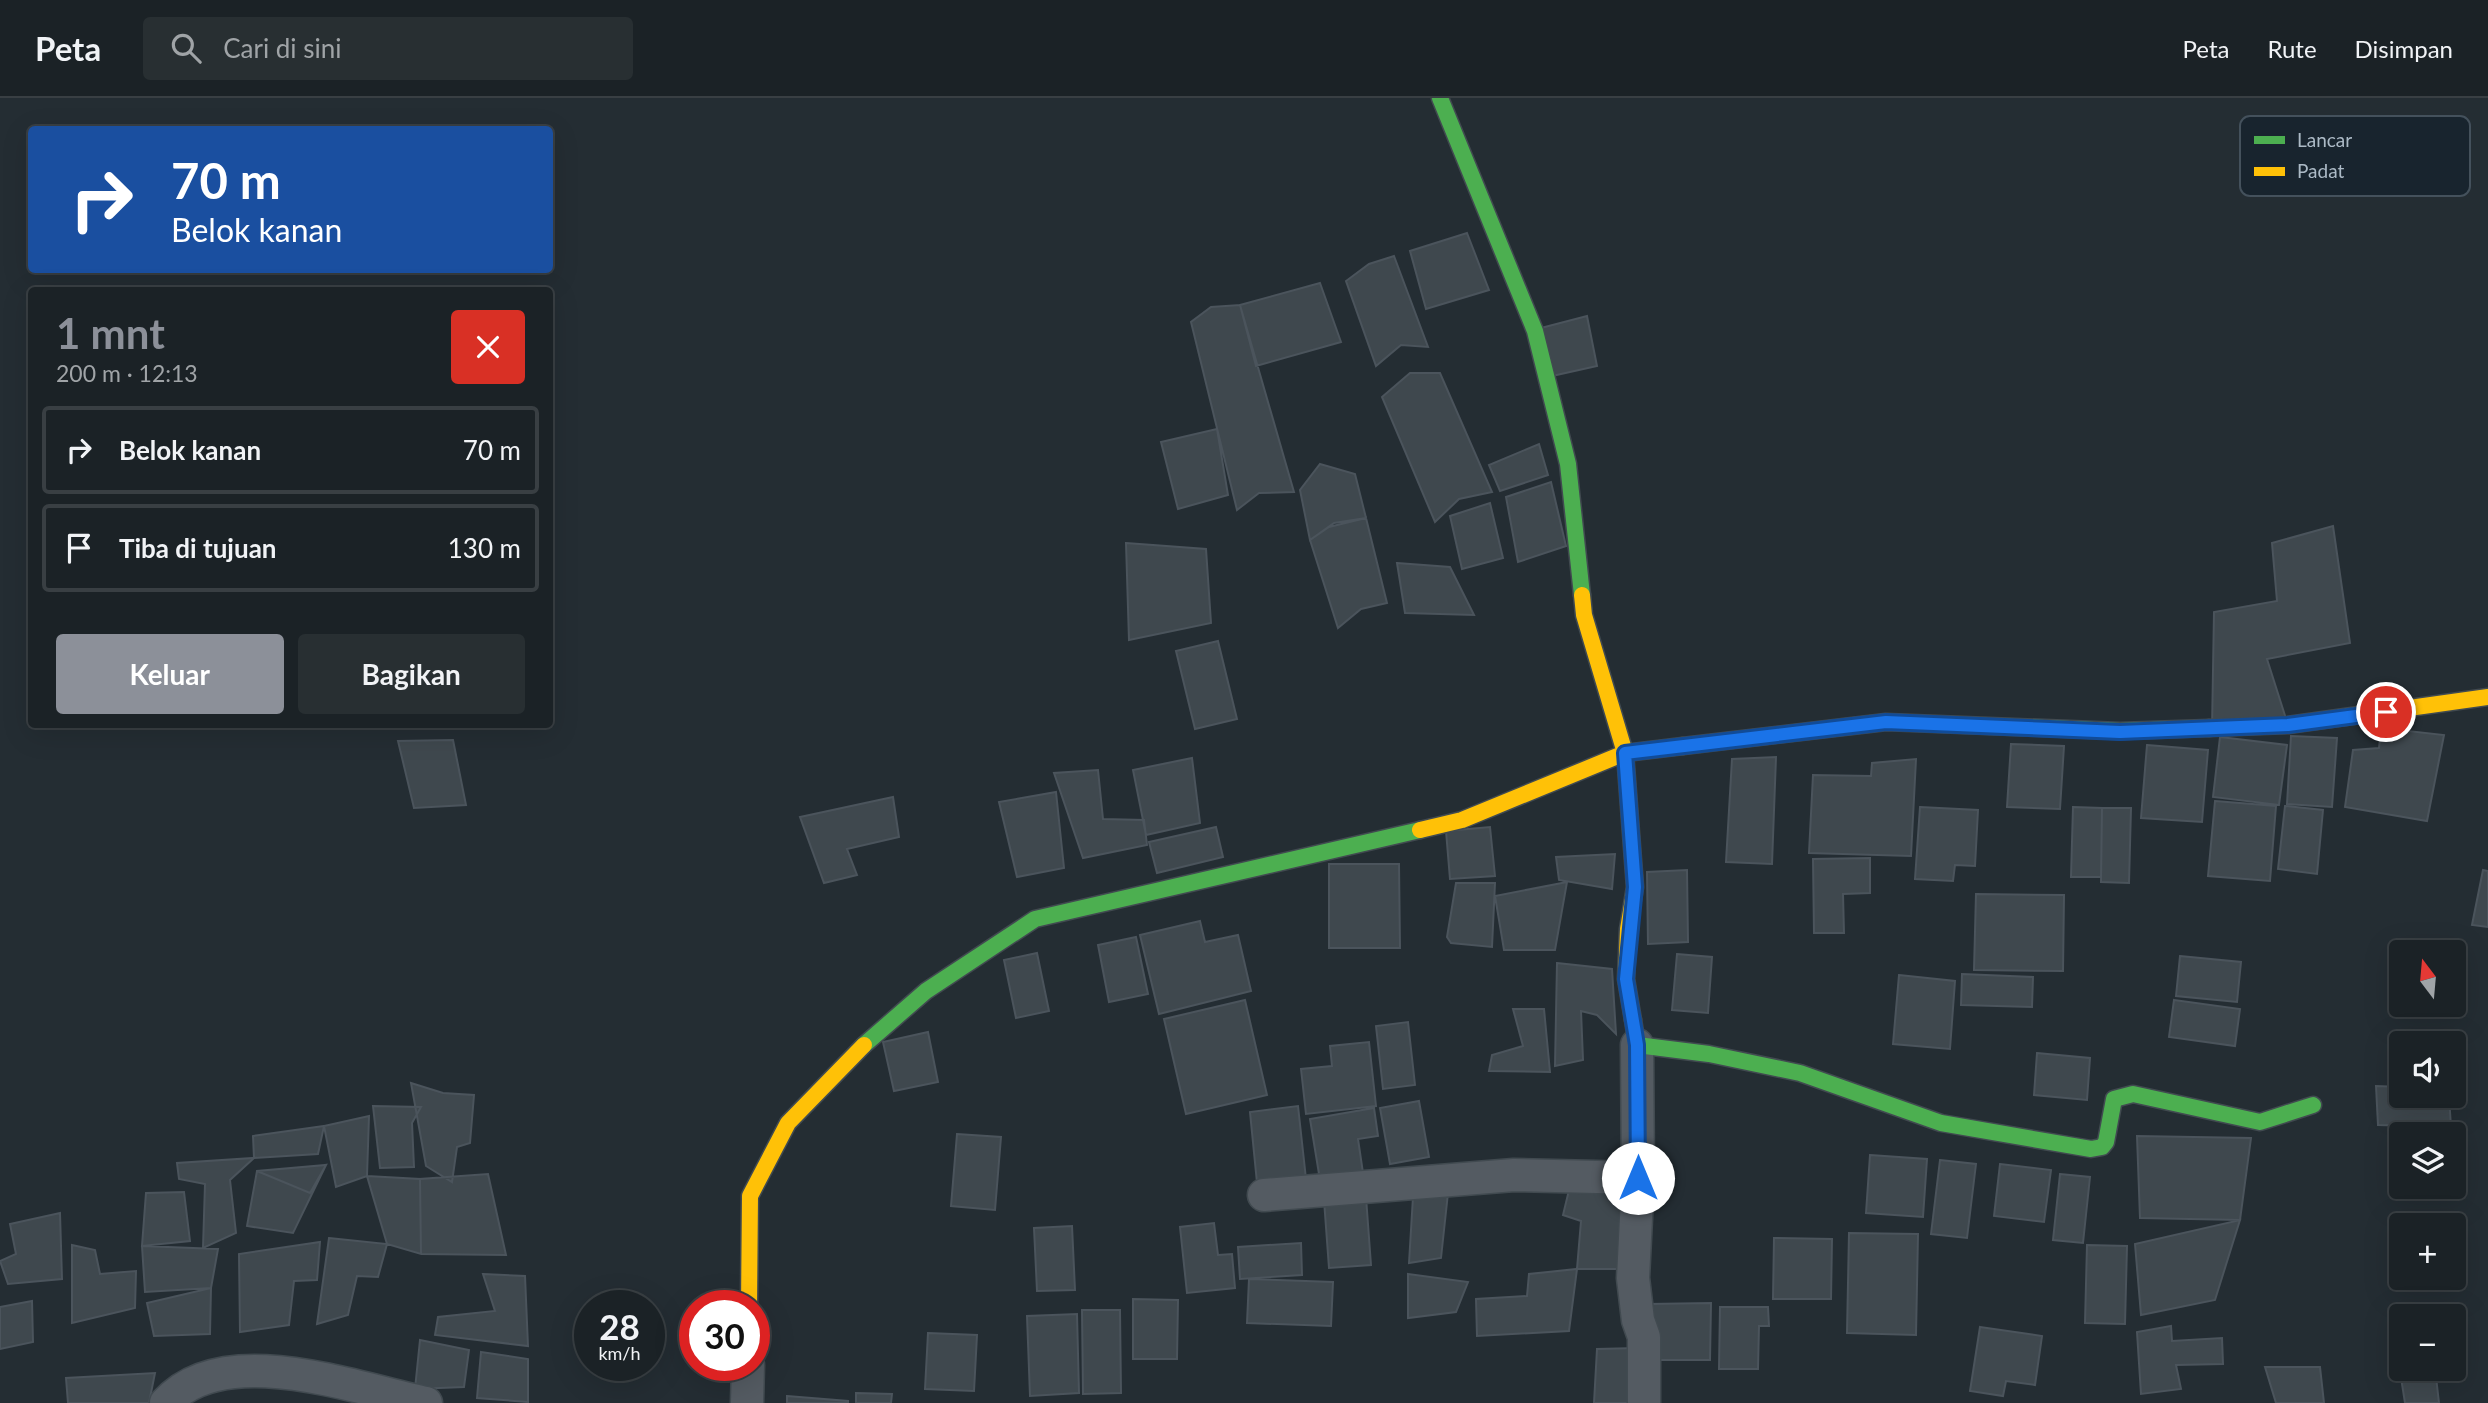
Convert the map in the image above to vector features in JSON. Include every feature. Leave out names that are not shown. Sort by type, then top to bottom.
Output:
[{"type":"street","points":[[1440,98],[1535,331],[1568,464],[1584,615],[1625,753],[1635,887],[1626,979],[1637,1045],[1638,1178],[1633,1278],[1638,1320],[1644,1337],[1644,1403]]},
{"type":"street","points":[[749,1290],[750,1196],[788,1123],[844,1063],[926,991],[1035,919],[1462,820],[1625,753],[1886,722],[2120,732],[2288,725],[2488,697]]},
{"type":"street","points":[[1637,1045],[1710,1054],[1787,1070],[1941,1123],[2032,1141],[2091,1149],[2102,1147],[2106,1142],[2114,1099],[2122,1096],[2133,1094],[2260,1122],[2313,1105]]},
{"type":"street","points":[[1264,1195],[1514,1175],[1638,1178]]},
{"type":"street","points":[[166,1403],[190,1383],[221,1374],[274,1370],[426,1403]]},
{"type":"street","points":[[747,1403],[748,1381]]},
{"type":"building","points":[[1467,233],[1489,290],[1426,309],[1410,251]]},
{"type":"building","points":[[1394,256],[1428,347],[1401,345],[1376,366],[1346,281],[1369,264]]},
{"type":"building","points":[[1320,283],[1341,342],[1256,366],[1240,305]]},
{"type":"building","points":[[1240,305],[1294,492],[1259,493],[1237,510],[1191,322],[1211,307]]},
{"type":"building","points":[[1587,316],[1597,366],[1552,376],[1541,328]]},
{"type":"building","points":[[1410,373],[1440,373],[1492,492],[1459,499],[1435,522],[1382,397]]},
{"type":"building","points":[[1217,429],[1228,495],[1178,509],[1161,442]]},
{"type":"building","points":[[1539,444],[1548,475],[1500,491],[1489,465]]},
{"type":"building","points":[[1320,464],[1355,474],[1366,518],[1334,523],[1310,540],[1300,490]]},
{"type":"building","points":[[1551,482],[1566,546],[1518,562],[1506,497]]},
{"type":"building","points":[[1490,503],[1503,558],[1462,569],[1450,516]]},
{"type":"building","points":[[1366,518],[1387,603],[1361,609],[1338,628],[1310,540],[1329,527]]},
{"type":"building","points":[[2333,526],[2350,643],[2267,659],[2288,725],[2212,729],[2214,612],[2277,601],[2272,543]]},
{"type":"building","points":[[1126,543],[1206,549],[1211,623],[1129,640]]},
{"type":"building","points":[[1397,563],[1450,567],[1474,615],[1405,613]]},
{"type":"building","points":[[1218,641],[1237,719],[1195,729],[1176,651]]},
{"type":"building","points":[[2381,728],[2444,735],[2427,821],[2345,807],[2353,750],[2379,748]]},
{"type":"building","points":[[2291,736],[2337,738],[2332,807],[2287,804]]},
{"type":"building","points":[[2220,737],[2287,745],[2279,805],[2213,797]]},
{"type":"building","points":[[453,740],[466,805],[414,808],[398,741]]},
{"type":"building","points":[[2011,744],[2064,746],[2060,809],[2007,807]]},
{"type":"building","points":[[2147,745],[2208,750],[2202,822],[2141,818]]},
{"type":"building","points":[[1776,757],[1772,864],[1726,862],[1732,759]]},
{"type":"building","points":[[1192,758],[1200,823],[1146,835],[1133,770]]},
{"type":"building","points":[[1916,759],[1911,856],[1809,853],[1813,775],[1871,776],[1872,763]]},
{"type":"building","points":[[1098,770],[1103,819],[1144,820],[1147,845],[1083,858],[1054,773]]},
{"type":"building","points":[[1056,792],[1064,868],[1017,877],[999,802]]},
{"type":"building","points":[[893,797],[899,837],[847,849],[857,875],[824,883],[800,817]]},
{"type":"building","points":[[2215,801],[2276,806],[2270,881],[2208,876]]},
{"type":"building","points":[[2285,806],[2323,810],[2317,874],[2278,869]]},
{"type":"building","points":[[1920,807],[1978,810],[1975,866],[1955,865],[1953,881],[1915,879]]},
{"type":"building","points":[[2073,807],[2102,808],[2101,877],[2071,877]]},
{"type":"building","points":[[2102,808],[2131,808],[2129,883],[2101,882]]},
{"type":"building","points":[[1216,827],[1223,857],[1157,873],[1149,842]]},
{"type":"building","points":[[1490,827],[1495,876],[1450,879],[1446,831]]},
{"type":"building","points":[[1615,854],[1612,889],[1559,880],[1556,857]]},
{"type":"building","points":[[1870,858],[1870,893],[1843,894],[1844,933],[1814,933],[1813,859]]},
{"type":"building","points":[[1329,864],[1399,864],[1400,948],[1329,948]]},
{"type":"building","points":[[1687,870],[1688,942],[1648,944],[1647,872]]},
{"type":"building","points":[[2483,870],[2488,871],[2488,927],[2472,925]]},
{"type":"building","points":[[1567,882],[1555,950],[1504,950],[1495,896]]},
{"type":"building","points":[[1456,883],[1495,883],[1492,947],[1451,943],[1447,937]]},
{"type":"building","points":[[1976,894],[2064,895],[2063,971],[1974,970]]},
{"type":"building","points":[[1200,921],[1205,942],[1238,935],[1251,991],[1159,1014],[1140,935]]},
{"type":"building","points":[[1136,937],[1148,994],[1109,1002],[1098,945]]},
{"type":"building","points":[[1037,953],[1049,1011],[1016,1018],[1004,960]]},
{"type":"building","points":[[1677,954],[1712,957],[1708,1013],[1672,1010]]},
{"type":"building","points":[[2180,956],[2241,962],[2237,1002],[2176,996]]},
{"type":"building","points":[[1557,963],[1612,969],[1616,1034],[1597,1015],[1581,1011],[1583,1060],[1555,1066]]},
{"type":"building","points":[[1962,974],[2033,977],[2032,1007],[1961,1005]]},
{"type":"building","points":[[1899,975],[1955,981],[1950,1049],[1893,1044]]},
{"type":"building","points":[[1245,1000],[1267,1095],[1186,1114],[1164,1019]]},
{"type":"building","points":[[2174,1000],[2240,1009],[2235,1046],[2169,1037]]},
{"type":"building","points":[[1513,1009],[1544,1009],[1550,1072],[1489,1071],[1492,1055],[1523,1046]]},
{"type":"building","points":[[1408,1022],[1415,1085],[1383,1089],[1376,1026]]},
{"type":"building","points":[[928,1032],[938,1082],[894,1091],[883,1042]]},
{"type":"building","points":[[1369,1042],[1376,1106],[1306,1114],[1301,1069],[1332,1066],[1330,1046]]},
{"type":"building","points":[[2037,1053],[2090,1058],[2087,1100],[2034,1095]]},
{"type":"building","points":[[411,1083],[443,1093],[474,1095],[470,1143],[457,1147],[452,1182],[426,1166]]},
{"type":"building","points":[[2376,1086],[2389,1087],[2389,1108],[2450,1108],[2451,1122],[2389,1122],[2389,1125],[2378,1125]]},
{"type":"building","points":[[1419,1101],[1429,1157],[1390,1164],[1380,1108]]},
{"type":"building","points":[[373,1106],[421,1107],[412,1123],[414,1167],[380,1168]]},
{"type":"building","points":[[1298,1106],[1307,1188],[1258,1193],[1250,1112]]},
{"type":"building","points":[[1374,1108],[1378,1136],[1358,1139],[1363,1173],[1320,1180],[1310,1119]]},
{"type":"building","points":[[369,1116],[367,1176],[336,1187],[324,1126]]},
{"type":"building","points":[[324,1126],[318,1154],[254,1158],[253,1136]]},
{"type":"building","points":[[957,1134],[1001,1137],[995,1210],[951,1206]]},
{"type":"building","points":[[2137,1136],[2251,1138],[2240,1220],[2140,1218]]},
{"type":"building","points":[[1870,1155],[1927,1159],[1923,1217],[1866,1213]]},
{"type":"building","points":[[254,1158],[230,1180],[236,1233],[203,1248],[205,1184],[179,1179],[177,1163]]},
{"type":"building","points":[[1940,1160],[1976,1164],[1967,1238],[1931,1234]]},
{"type":"building","points":[[2000,1164],[2051,1170],[2044,1222],[1994,1216]]},
{"type":"building","points":[[326,1165],[310,1193],[257,1171]]},
{"type":"building","points":[[326,1165],[293,1233],[247,1226],[257,1171]]},
{"type":"building","points":[[488,1174],[506,1255],[421,1254],[420,1179]]},
{"type":"building","points":[[2060,1174],[2090,1177],[2083,1243],[2053,1240]]},
{"type":"building","points":[[367,1176],[420,1179],[421,1254],[387,1244]]},
{"type":"building","points":[[1569,1190],[1622,1191],[1618,1269],[1577,1269],[1581,1221],[1563,1215]]},
{"type":"building","points":[[184,1192],[190,1241],[142,1246],[146,1193]]},
{"type":"building","points":[[1448,1193],[1441,1258],[1409,1263],[1413,1197]]},
{"type":"building","points":[[1366,1197],[1371,1265],[1329,1268],[1324,1200]]},
{"type":"building","points":[[60,1213],[62,1279],[8,1284],[0,1261],[16,1254],[10,1224]]},
{"type":"building","points":[[2240,1220],[2215,1300],[2141,1315],[2135,1244]]},
{"type":"building","points":[[1214,1223],[1218,1255],[1232,1254],[1235,1288],[1187,1293],[1180,1227]]},
{"type":"building","points":[[1072,1226],[1075,1290],[1037,1291],[1034,1228]]},
{"type":"building","points":[[1849,1233],[1918,1234],[1916,1335],[1847,1333]]},
{"type":"building","points":[[329,1238],[387,1244],[378,1277],[357,1276],[348,1315],[317,1324]]},
{"type":"building","points":[[1774,1238],[1832,1239],[1831,1299],[1773,1299]]},
{"type":"building","points":[[320,1242],[317,1280],[294,1281],[289,1325],[240,1332],[239,1254]]},
{"type":"building","points":[[1301,1243],[1302,1275],[1240,1279],[1238,1247]]},
{"type":"building","points":[[72,1245],[95,1250],[100,1274],[136,1271],[135,1308],[72,1323]]},
{"type":"building","points":[[2087,1245],[2127,1246],[2125,1324],[2085,1323]]},
{"type":"building","points":[[142,1246],[218,1249],[211,1288],[145,1292]]},
{"type":"building","points":[[1577,1269],[1569,1331],[1477,1336],[1476,1299],[1527,1296],[1529,1274]]},
{"type":"building","points":[[483,1274],[525,1276],[528,1346],[435,1335],[438,1317],[495,1311]]},
{"type":"building","points":[[1408,1274],[1468,1282],[1456,1312],[1408,1318]]},
{"type":"building","points":[[1249,1279],[1333,1282],[1331,1326],[1247,1323]]},
{"type":"building","points":[[211,1288],[210,1334],[154,1336],[147,1303]]},
{"type":"building","points":[[1133,1299],[1178,1300],[1177,1359],[1133,1359]]},
{"type":"building","points":[[32,1301],[33,1342],[0,1349],[0,1307]]},
{"type":"building","points":[[1711,1303],[1710,1360],[1647,1360],[1648,1304]]},
{"type":"building","points":[[1720,1307],[1768,1307],[1769,1326],[1759,1326],[1758,1369],[1719,1369]]},
{"type":"building","points":[[1082,1310],[1120,1310],[1121,1393],[1083,1394]]},
{"type":"building","points":[[1077,1314],[1079,1393],[1030,1396],[1027,1316]]},
{"type":"building","points":[[2171,1326],[2172,1341],[2222,1338],[2223,1364],[2176,1365],[2181,1389],[2141,1394],[2137,1332]]},
{"type":"building","points":[[1980,1327],[2042,1336],[2035,1385],[2006,1381],[2003,1396],[1970,1391]]},
{"type":"building","points":[[928,1333],[977,1335],[974,1391],[925,1389]]},
{"type":"building","points":[[420,1340],[469,1350],[464,1387],[415,1389]]},
{"type":"building","points":[[1637,1348],[1630,1403],[1594,1403],[1597,1349]]},
{"type":"building","points":[[481,1352],[528,1359],[528,1402],[477,1398]]},
{"type":"building","points":[[2265,1367],[2320,1367],[2324,1403],[2276,1403]]},
{"type":"building","points":[[155,1373],[149,1403],[68,1403],[66,1378]]},
{"type":"building","points":[[2402,1381],[2436,1381],[2439,1403],[2405,1403]]},
{"type":"building","points":[[856,1393],[892,1394],[891,1403],[856,1403]]},
{"type":"building","points":[[787,1396],[848,1401],[848,1403],[787,1403]]},
{"type":"traffic: fast","points":[[1440,98],[1535,331],[1568,464],[1582,595]]},
{"type":"traffic: fast","points":[[1683,746],[1886,722],[2120,731],[2209,728]]},
{"type":"traffic: fast","points":[[864,1045],[926,991],[1035,919],[1420,830]]},
{"type":"traffic: fast","points":[[1633,1020],[1637,1045],[1709,1054],[1800,1073],[1941,1123],[2091,1149],[2102,1147],[2106,1142],[2114,1099],[2133,1094],[2260,1122],[2313,1105]]},
{"type":"traffic: slow","points":[[1582,595],[1584,615],[1625,753],[1635,887],[1628,929],[1626,979],[1633,1020]]},
{"type":"traffic: slow","points":[[2209,728],[2288,725],[2488,697]]},
{"type":"traffic: slow","points":[[1420,830],[1462,820],[1625,753],[1683,746]]},
{"type":"traffic: slow","points":[[749,1290],[750,1196],[788,1123],[864,1045]]},
{"type":"route","points":[[1638,1178],[1637,1045],[1626,979],[1628,929],[1635,887],[1628,822],[1625,753],[1886,722],[2120,732],[2288,725],[2386,712]]}]
